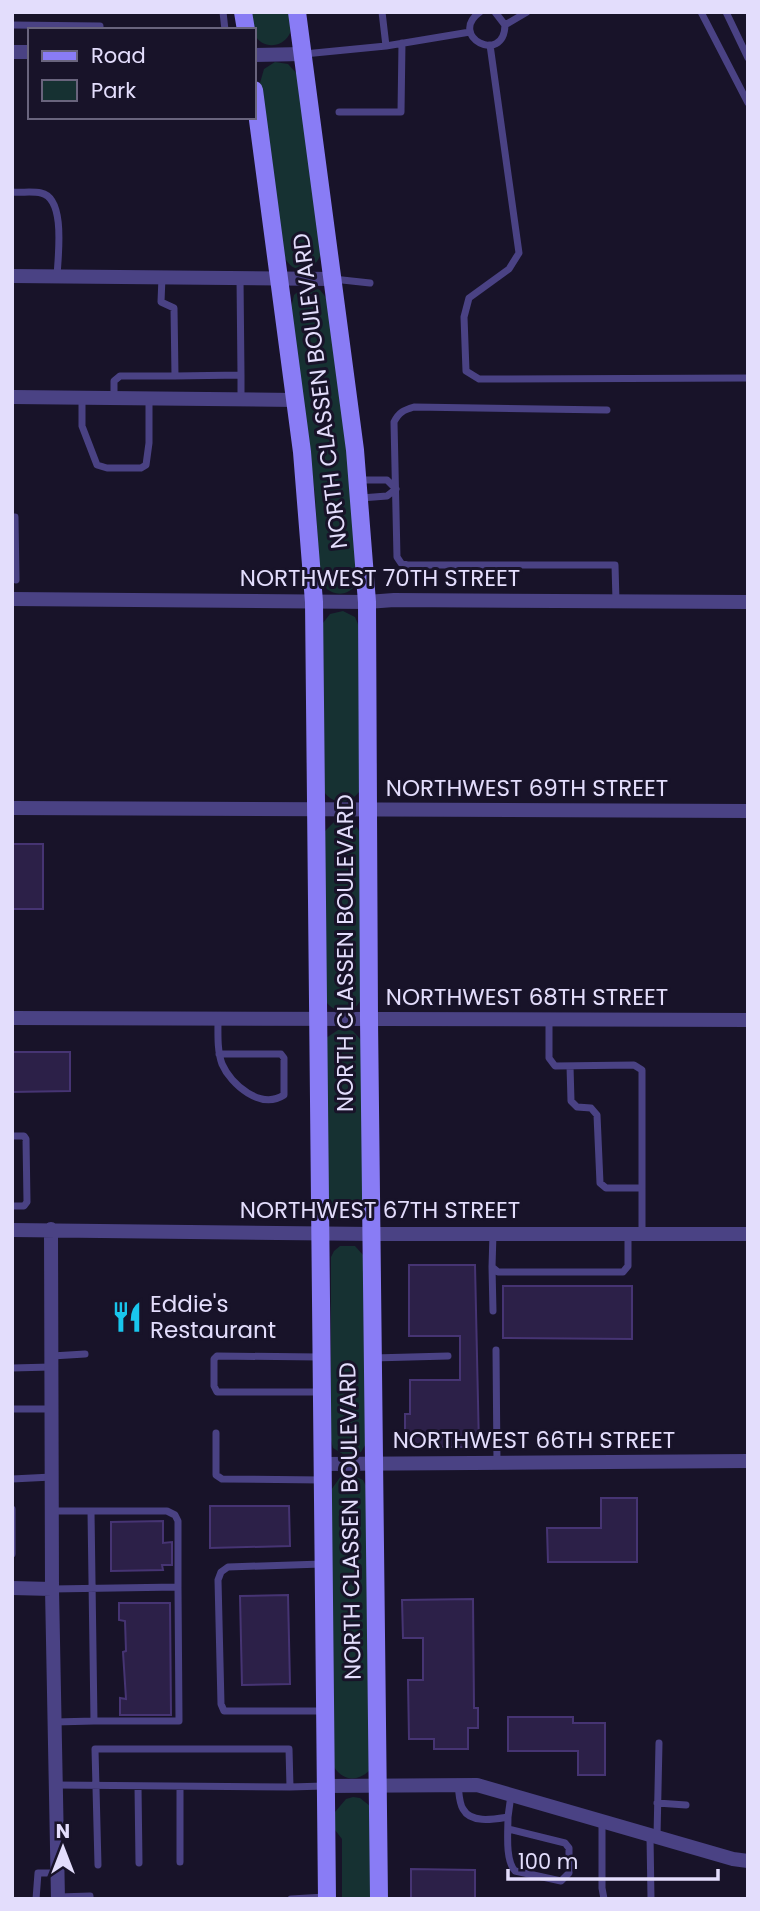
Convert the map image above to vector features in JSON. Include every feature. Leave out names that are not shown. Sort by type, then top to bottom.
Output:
[{"type":"street","name":"NORTH CLASSEN BOULEVARD","points":[[297,12],[359,489],[368,602],[369,1019],[379,1899]]},
{"type":"street","points":[[256,55],[303,54]]},
{"type":"street","name":"NORTH CLASSEN BOULEVARD","points":[[256,105],[296,400],[308,506],[314,602],[318,1233],[327,1898]]},
{"type":"street","points":[[12,276],[333,279]]},
{"type":"street","points":[[12,397],[296,400]]},
{"type":"street","name":"NORTHWEST 70TH STREET","points":[[14,599],[748,602]]},
{"type":"street","name":"NORTHWEST 69TH STREET","points":[[12,808],[748,811]]},
{"type":"street","name":"NORTHWEST 68TH STREET","points":[[12,1018],[748,1020]]},
{"type":"street","points":[[51,1229],[52,1589],[58,1898]]},
{"type":"street","name":"NORTHWEST 67TH STREET","points":[[12,1230],[748,1234]]},
{"type":"street","name":"NORTHWEST 66TH STREET","points":[[321,1472],[373,1464],[748,1461]]},
{"type":"street","points":[[12,1588],[52,1589]]},
{"type":"street","points":[[325,1786],[477,1785],[733,1859],[748,1861]]},
{"type":"lane","points":[[382,12],[386,46]]},
{"type":"lane","points":[[480,12],[471,21],[470,32],[475,41],[485,45],[500,40],[505,25],[527,12]]},
{"type":"lane","points":[[495,12],[505,25]]},
{"type":"lane","points":[[701,12],[748,103]]},
{"type":"lane","points":[[726,12],[748,58]]},
{"type":"lane","points":[[12,25],[100,28]]},
{"type":"lane","points":[[303,54],[386,46],[470,32]]},
{"type":"lane","points":[[339,112],[401,112],[402,43]]},
{"type":"lane","points":[[490,45],[519,253],[509,269],[469,298],[464,317],[466,371],[479,379],[748,378]]},
{"type":"lane","points":[[12,192],[43,193],[53,200],[58,213],[57,276]]},
{"type":"lane","points":[[162,277],[161,302],[174,308],[175,376]]},
{"type":"lane","points":[[240,277],[241,399]]},
{"type":"lane","points":[[333,279],[370,283]]},
{"type":"lane","points":[[114,398],[114,381],[120,376],[241,375]]},
{"type":"lane","points":[[82,398],[82,426],[97,465],[118,468],[141,468],[146,465],[149,398]]},
{"type":"lane","points":[[607,410],[414,407],[397,414],[394,422],[397,556],[401,563],[408,565],[615,565],[616,601]]},
{"type":"lane","points":[[359,489],[387,480],[396,489]]},
{"type":"lane","points":[[359,489],[387,496],[396,489]]},
{"type":"lane","points":[[12,517],[15,517],[14,599]]},
{"type":"lane","points":[[218,1019],[219,1054],[223,1067],[246,1093],[253,1097],[279,1098],[284,1095],[284,1058],[281,1054],[219,1054]]},
{"type":"lane","points":[[492,1267],[498,1272],[623,1272],[628,1266],[642,1188],[642,1070],[634,1065],[559,1067],[551,1063],[549,1020]]},
{"type":"lane","points":[[570,1066],[571,1101],[577,1107],[591,1108],[597,1115],[600,1183],[606,1188],[642,1188]]},
{"type":"lane","points":[[12,1136],[24,1136],[26,1139],[27,1202],[24,1206],[12,1206]]},
{"type":"lane","points":[[493,1234],[494,1311]]},
{"type":"lane","points":[[496,1350],[497,1462]]},
{"type":"lane","points":[[12,1368],[85,1354]]},
{"type":"lane","points":[[320,1357],[218,1356],[214,1359],[214,1386],[217,1392],[321,1392]]},
{"type":"lane","points":[[373,1358],[448,1356]]},
{"type":"lane","points":[[12,1409],[51,1409]]},
{"type":"lane","points":[[216,1433],[216,1475],[222,1479],[321,1472]]},
{"type":"lane","points":[[12,1479],[52,1477]]},
{"type":"lane","points":[[12,1509],[12,1554]]},
{"type":"lane","points":[[52,1511],[167,1511],[175,1515],[178,1521],[179,1721],[55,1722]]},
{"type":"lane","points":[[91,1511],[94,1721]]},
{"type":"lane","points":[[323,1564],[228,1567],[221,1572],[218,1580],[221,1703],[224,1710],[324,1711]]},
{"type":"lane","points":[[52,1589],[178,1587]]},
{"type":"lane","points":[[650,1899],[659,1743]]},
{"type":"lane","points":[[98,1865],[95,1749],[289,1749],[290,1787]]},
{"type":"lane","points":[[458,1785],[462,1808],[467,1814],[483,1820],[508,1817]]},
{"type":"lane","points":[[57,1786],[325,1786]]},
{"type":"lane","points":[[138,1786],[139,1863]]},
{"type":"lane","points":[[180,1787],[180,1862]]},
{"type":"lane","points":[[508,1829],[565,1843],[569,1848],[569,1873],[561,1881],[515,1871],[510,1867],[508,1829],[508,1817],[510,1795]]},
{"type":"lane","points":[[657,1803],[686,1805]]},
{"type":"lane","points":[[602,1821],[604,1899]]},
{"type":"lane","points":[[36,1899],[38,1873],[58,1872]]},
{"type":"lane","points":[[58,1898],[90,1896],[90,1899]]},
{"type":"lane","points":[[293,1898],[327,1898]]},
{"type":"green space","points":[[251,12],[290,12],[290,33],[277,44],[267,45],[258,40],[256,28],[253,28]]},
{"type":"green space","points":[[275,62],[288,64],[298,75],[322,249],[316,263],[299,270],[288,263],[284,256],[260,83],[264,69]]},
{"type":"green space","points":[[310,286],[320,290],[328,300],[351,476],[358,581],[349,591],[337,594],[326,588],[320,576],[315,495],[291,308],[294,295],[303,287]]},
{"type":"green space","points":[[343,611],[355,617],[360,629],[359,792],[342,802],[332,799],[324,792],[323,623],[330,614]]},
{"type":"green space","points":[[336,820],[352,823],[361,836],[362,997],[355,1007],[346,1012],[336,1010],[326,1002],[324,832]]},
{"type":"green space","points":[[338,1030],[353,1031],[361,1040],[364,1206],[357,1217],[347,1221],[336,1218],[327,1209],[326,1038]]},
{"type":"green space","points":[[340,1246],[355,1246],[363,1255],[367,1442],[361,1452],[346,1456],[333,1448],[331,1440],[331,1257]]},
{"type":"green space","points":[[348,1473],[363,1480],[367,1488],[369,1771],[355,1778],[342,1775],[334,1767],[331,1490],[341,1476]]},
{"type":"green space","points":[[360,1798],[370,1806],[373,1899],[342,1899],[342,1839],[335,1830],[335,1812],[346,1799]]},
{"type":"building","points":[[12,844],[43,844],[43,909],[12,909]]},
{"type":"building","points":[[12,1052],[70,1052],[70,1091],[12,1092]]},
{"type":"building","points":[[409,1265],[475,1265],[479,1447],[405,1447],[405,1414],[410,1414],[410,1380],[460,1380],[460,1336],[409,1336]]},
{"type":"building","points":[[503,1286],[632,1286],[632,1339],[503,1338]]},
{"type":"building","points":[[601,1498],[637,1498],[637,1562],[548,1562],[547,1528],[601,1528]]},
{"type":"building","points":[[210,1506],[289,1506],[290,1546],[210,1548]]},
{"type":"building","points":[[163,1521],[163,1543],[172,1542],[172,1565],[162,1565],[163,1570],[111,1571],[111,1522]]},
{"type":"building","points":[[288,1595],[290,1684],[242,1685],[240,1596]]},
{"type":"building","points":[[473,1599],[474,1708],[478,1708],[478,1728],[468,1728],[468,1749],[434,1749],[434,1739],[409,1739],[408,1680],[423,1680],[423,1638],[403,1638],[402,1600]]},
{"type":"building","points":[[119,1603],[170,1603],[171,1715],[120,1715],[120,1698],[126,1699],[123,1652],[126,1651],[125,1621],[119,1620]]},
{"type":"building","points":[[508,1717],[573,1717],[573,1723],[605,1723],[605,1775],[578,1775],[578,1751],[508,1751]]},
{"type":"building","points":[[411,1869],[475,1870],[475,1899],[411,1899]]},
{"type":"place","name":"Eddie's Restaurant","points":[[127,1317]]}]
